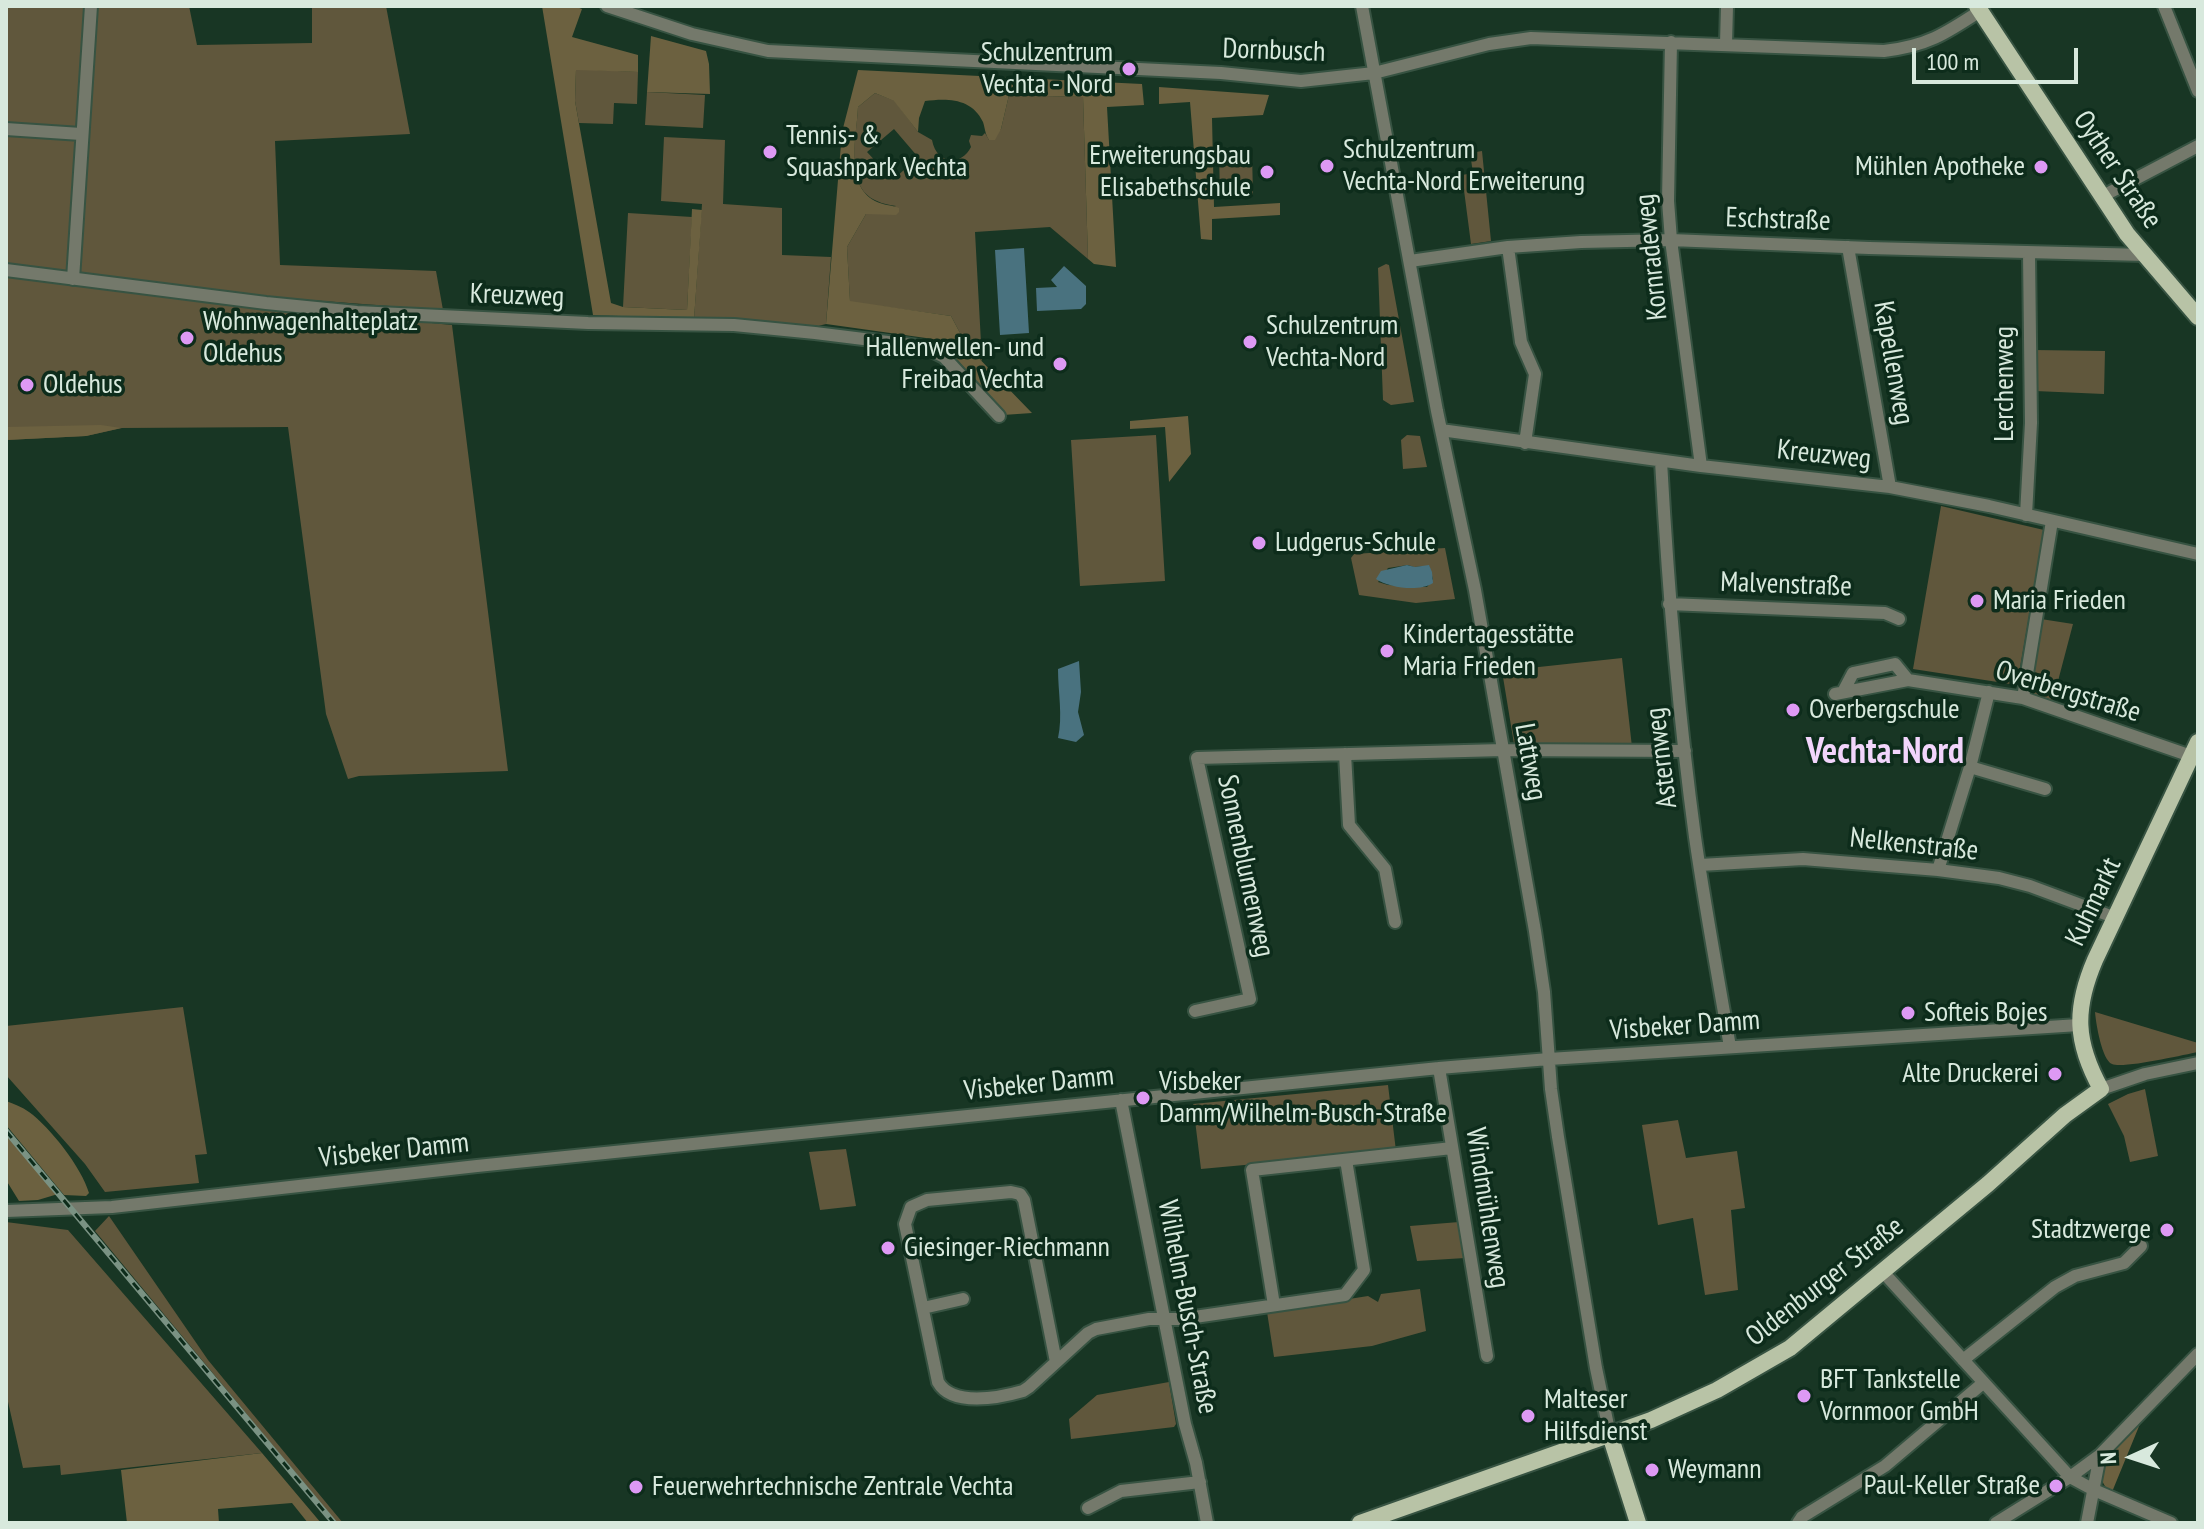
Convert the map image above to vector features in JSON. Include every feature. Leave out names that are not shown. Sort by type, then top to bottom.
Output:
[{"type":"main road","name":"Oyther Straße","points":[[1978,8],[2101,197],[2198,317]]},
{"type":"main road","name":"Kuhmarkt","points":[[2101,1089],[2087,1060],[2079,1025],[2082,993],[2194,749]]},
{"type":"main road","name":"Oldenburger Straße","points":[[1360,1523],[1693,1403],[1764,1364],[1816,1329],[2065,1115],[2101,1089]]},
{"type":"main road","points":[[1610,1435],[1638,1523]]},
{"type":"street","points":[[73,279],[91,6]]},
{"type":"street","name":"Dornbusch","points":[[608,6],[692,34],[768,51],[1221,73],[1301,81],[1374,73],[1489,44],[1531,38],[1884,51],[1906,48],[1942,36],[1978,8]]},
{"type":"street","name":"Lattweg","points":[[1362,6],[1441,430],[1475,590],[1541,965],[1558,1137],[1610,1435]]},
{"type":"street","points":[[1726,44],[1727,6]]},
{"type":"street","points":[[2164,6],[2198,91]]},
{"type":"street","name":"Kornradeweg","points":[[1671,42],[1667,160],[1671,240],[1701,466]]},
{"type":"street","points":[[6,129],[81,134]]},
{"type":"street","points":[[2101,197],[2198,146]]},
{"type":"street","name":"Eschstraße","points":[[1410,261],[1508,247],[1671,240],[2145,255]]},
{"type":"street","points":[[1508,247],[1521,342],[1535,374],[1525,443]]},
{"type":"street","name":"Kapellenweg","points":[[1848,247],[1890,487]]},
{"type":"street","name":"Lerchenweg","points":[[2026,515],[2031,423],[2029,253]]},
{"type":"street","name":"Kreuzweg","points":[[6,270],[357,312],[588,323],[734,325],[904,344],[924,347],[944,357],[999,416]]},
{"type":"street","name":"Kreuzweg","points":[[1441,430],[1661,461],[1890,487],[2198,554]]},
{"type":"street","name":"Asternweg","points":[[1661,461],[1669,604],[1685,751],[1730,1047]]},
{"type":"street","points":[[2023,698],[2052,521]]},
{"type":"street","name":"Malvenstraße","points":[[1669,604],[1885,613],[1899,619]]},
{"type":"street","name":"Overbergstraße","points":[[1839,693],[1908,680],[1989,692],[2023,698],[2194,749]]},
{"type":"street","points":[[1938,870],[1989,692]]},
{"type":"street","points":[[1395,922],[1385,869],[1349,825],[1345,754],[1503,750],[1685,751]]},
{"type":"street","name":"Sonnenblumenweg","points":[[1195,1011],[1250,999],[1197,758],[1345,754]]},
{"type":"street","points":[[1970,767],[2045,789]]},
{"type":"street","name":"Nelkenstraße","points":[[1700,865],[1803,859],[1938,870],[1999,878],[2030,886],[2116,918]]},
{"type":"street","name":"Visbeker Damm","points":[[6,1211],[112,1207],[463,1167],[1439,1068],[2079,1025]]},
{"type":"street","name":"Oldenburger Straße","points":[[2101,1089],[2145,1074],[2198,1063]]},
{"type":"street","name":"Windmühlenweg","points":[[1439,1068],[1487,1356]]},
{"type":"street","name":"Wilhelm-Busch-Straße","points":[[1121,1100],[1207,1523]]},
{"type":"street","points":[[1274,1305],[1252,1170],[1452,1148]]},
{"type":"street","points":[[1056,1362],[1024,1200],[1020,1194],[1011,1192],[927,1200],[911,1207],[905,1224],[938,1382],[942,1389],[961,1398],[1023,1391],[1096,1329],[1149,1319],[1181,1319],[1345,1295],[1364,1270],[1346,1160]]},
{"type":"street","points":[[1963,1360],[2055,1287],[2075,1276],[2124,1263],[2141,1246]]},
{"type":"street","points":[[1883,1272],[2070,1477],[2171,1523]]},
{"type":"street","points":[[923,1308],[963,1299]]},
{"type":"street","points":[[1996,1523],[2100,1455],[2198,1354]]},
{"type":"street","points":[[1798,1523],[1802,1517],[1885,1466],[1983,1383]]},
{"type":"street","points":[[2087,1523],[2100,1455]]},
{"type":"street","points":[[1088,1508],[1121,1491],[1200,1482]]},
{"type":"shaded area","points":[[6,6],[189,6],[197,45],[312,43],[312,6],[386,6],[410,134],[275,141],[280,265],[436,271],[443,310],[269,297],[271,307],[452,325],[508,771],[359,776],[348,779],[326,714],[288,427],[122,428],[86,436],[6,440]]},
{"type":"shaded area","points":[[542,6],[582,9],[572,37],[638,55],[638,72],[576,70],[575,101],[611,303],[623,307],[687,310],[692,209],[702,210],[694,319],[593,315]]},
{"type":"shaded area","points":[[651,36],[706,51],[710,94],[647,92]]},
{"type":"shaded area","points":[[576,69],[638,72],[637,104],[614,103],[613,124],[579,123],[575,101]]},
{"type":"shaded area","points":[[858,70],[1142,84],[1144,105],[1107,107],[1116,267],[1094,264],[1088,259],[1083,97],[1009,95],[1001,129],[995,140],[989,140],[978,114],[958,101],[925,101],[918,132],[894,101],[875,93],[858,107],[854,158],[859,183],[875,201],[899,208],[899,212],[896,215],[866,214],[847,247],[850,301],[951,316],[967,346],[1032,413],[1003,415],[947,347],[933,339],[826,324],[842,132]]},
{"type":"shaded area","points":[[1159,87],[1269,95],[1263,115],[1212,118],[1214,207],[1280,203],[1280,215],[1212,219],[1212,240],[1201,239],[1190,102],[1159,104]]},
{"type":"shaded area","points":[[647,92],[705,95],[703,128],[645,125]]},
{"type":"shaded area","points":[[875,93],[895,101],[918,132],[932,140],[938,154],[955,160],[971,147],[971,135],[982,136],[985,133],[989,140],[1001,129],[1009,95],[1083,97],[1088,259],[1050,227],[975,232],[982,361],[967,346],[951,316],[850,302],[847,247],[866,214],[896,206],[877,201],[866,194],[860,184],[854,159],[858,107]],"holes":[[[894,129],[918,157],[893,180],[867,152]]]},
{"type":"shaded area","points":[[664,137],[725,140],[723,204],[782,208],[782,255],[831,257],[826,324],[694,319],[702,204],[661,201]]},
{"type":"shaded area","points":[[1482,151],[1491,241],[1471,244],[1462,175],[1473,173],[1470,153]]},
{"type":"shaded area","points":[[1252,152],[1253,196],[1220,197],[1219,153]]},
{"type":"shaded area","points":[[628,213],[692,217],[687,310],[623,307]]},
{"type":"shaded area","points":[[1389,265],[1414,402],[1391,405],[1383,400],[1378,268]]},
{"type":"shaded area","points":[[2034,350],[2105,351],[2104,394],[2035,391]]},
{"type":"shaded area","points":[[1188,416],[1191,454],[1169,482],[1165,427],[1130,429],[1130,421]]},
{"type":"shaded area","points":[[101,425],[121,428],[86,436],[6,440],[6,427]]},
{"type":"shaded area","points":[[1156,435],[1165,581],[1080,586],[1071,440]]},
{"type":"shaded area","points":[[1407,435],[1420,436],[1427,467],[1403,469],[1401,440]]},
{"type":"shaded area","points":[[1941,506],[2044,530],[2017,685],[1913,669]]},
{"type":"shaded area","points":[[1445,548],[1455,599],[1416,603],[1359,595],[1351,558],[1354,554]],"holes":[[[1429,566],[1433,579],[1427,587],[1378,582],[1388,568]]]},
{"type":"shaded area","points":[[2041,619],[2073,624],[2053,700],[2029,694]]},
{"type":"shaded area","points":[[1622,658],[1632,747],[1514,744],[1502,671]]},
{"type":"shaded area","points":[[183,1007],[207,1154],[195,1155],[199,1183],[105,1192],[85,1164],[6,1075],[6,1026]]},
{"type":"shaded area","points":[[2095,1012],[2198,1043],[2198,1052],[2140,1063],[2112,1064],[2102,1049]]},
{"type":"shaded area","points":[[1388,1085],[1396,1151],[1201,1169],[1193,1104]]},
{"type":"shaded area","points":[[2145,1089],[2158,1156],[2130,1162],[2124,1136],[2108,1104]]},
{"type":"shaded area","points":[[6,1101],[29,1112],[55,1138],[80,1172],[89,1193],[86,1196],[64,1195],[6,1125]]},
{"type":"shaded area","points":[[1678,1120],[1686,1158],[1737,1151],[1745,1208],[1731,1210],[1738,1290],[1705,1295],[1693,1218],[1658,1225],[1642,1125]]},
{"type":"shaded area","points":[[6,1132],[58,1194],[19,1201],[6,1180]]},
{"type":"shaded area","points":[[846,1149],[856,1206],[820,1210],[809,1152]]},
{"type":"shaded area","points":[[109,1216],[208,1360],[343,1523],[337,1523],[95,1231]]},
{"type":"shaded area","points":[[6,1222],[68,1230],[262,1453],[61,1475],[60,1465],[23,1468],[6,1393]]},
{"type":"shaded area","points":[[1459,1222],[1465,1258],[1417,1261],[1410,1226]]},
{"type":"shaded area","points":[[1420,1289],[1426,1331],[1372,1346],[1274,1357],[1267,1312],[1368,1296],[1378,1302],[1381,1294]]},
{"type":"shaded area","points":[[1169,1382],[1174,1427],[1071,1439],[1069,1419],[1097,1395]]},
{"type":"shaded area","points":[[2142,1419],[2112,1492],[2104,1484],[2102,1475],[2105,1465],[2118,1444]]},
{"type":"shaded area","points":[[262,1453],[321,1523],[308,1523],[292,1503],[218,1509],[219,1523],[127,1523],[121,1470]]},
{"type":"water","points":[[1024,248],[1029,333],[1000,335],[995,250]]},
{"type":"water","points":[[1064,266],[1086,286],[1086,304],[1081,309],[1037,311],[1036,288],[1057,287],[1051,280]]},
{"type":"water","points":[[1407,565],[1429,565],[1433,583],[1404,588],[1376,579],[1381,571]]},
{"type":"water","points":[[1079,661],[1081,692],[1078,712],[1084,735],[1076,742],[1058,738],[1058,669]]},
{"type":"railway","points":[[6,1131],[334,1523]]},
{"type":"place","name":"Schulzentrum Vechta - Nord","points":[[1129,69]]},
{"type":"place","name":"Tennis- & Squashpark Vechta","points":[[770,152]]},
{"type":"place","name":"Schulzentrum Vechta-Nord Erweiterung","points":[[1327,166]]},
{"type":"place","name":"Mühlen Apotheke","points":[[2041,167]]},
{"type":"place","name":"Erweiterungsbau Elisabethschule","points":[[1267,172]]},
{"type":"place","name":"Wohnwagenhalteplatz Oldehus","points":[[187,338]]},
{"type":"place","name":"Schulzentrum Vechta-Nord","points":[[1250,342]]},
{"type":"place","name":"Hallenwellen- und Freibad Vechta","points":[[1060,364]]},
{"type":"place","name":"Oldehus","points":[[27,385]]},
{"type":"place","name":"Ludgerus-Schule","points":[[1259,543]]},
{"type":"place","name":"Maria Frieden","points":[[1977,601]]},
{"type":"place","name":"Kindertagesstätte Maria Frieden","points":[[1387,651]]},
{"type":"place","name":"Overbergschule","points":[[1793,710]]},
{"type":"place","name":"Softeis Bojes","points":[[1908,1013]]},
{"type":"place","name":"Alte Druckerei","points":[[2055,1074]]},
{"type":"place","name":"Visbeker Damm/Wilhelm-Busch-Straße","points":[[1143,1098]]},
{"type":"place","name":"Stadtzwerge","points":[[2167,1230]]},
{"type":"place","name":"Giesinger-Riechmann","points":[[888,1248]]},
{"type":"place","name":"BFT Tankstelle Vornmoor GmbH","points":[[1804,1396]]},
{"type":"place","name":"Malteser Hilfsdienst","points":[[1528,1416]]},
{"type":"place","name":"Weymann","points":[[1652,1470]]},
{"type":"place","name":"Paul-Keller Straße","points":[[2056,1486]]},
{"type":"place","name":"Feuerwehrtechnische Zentrale Vechta","points":[[636,1487]]},
{"type":"district","name":"Vechta-Nord","points":[[1885,753]]}]
